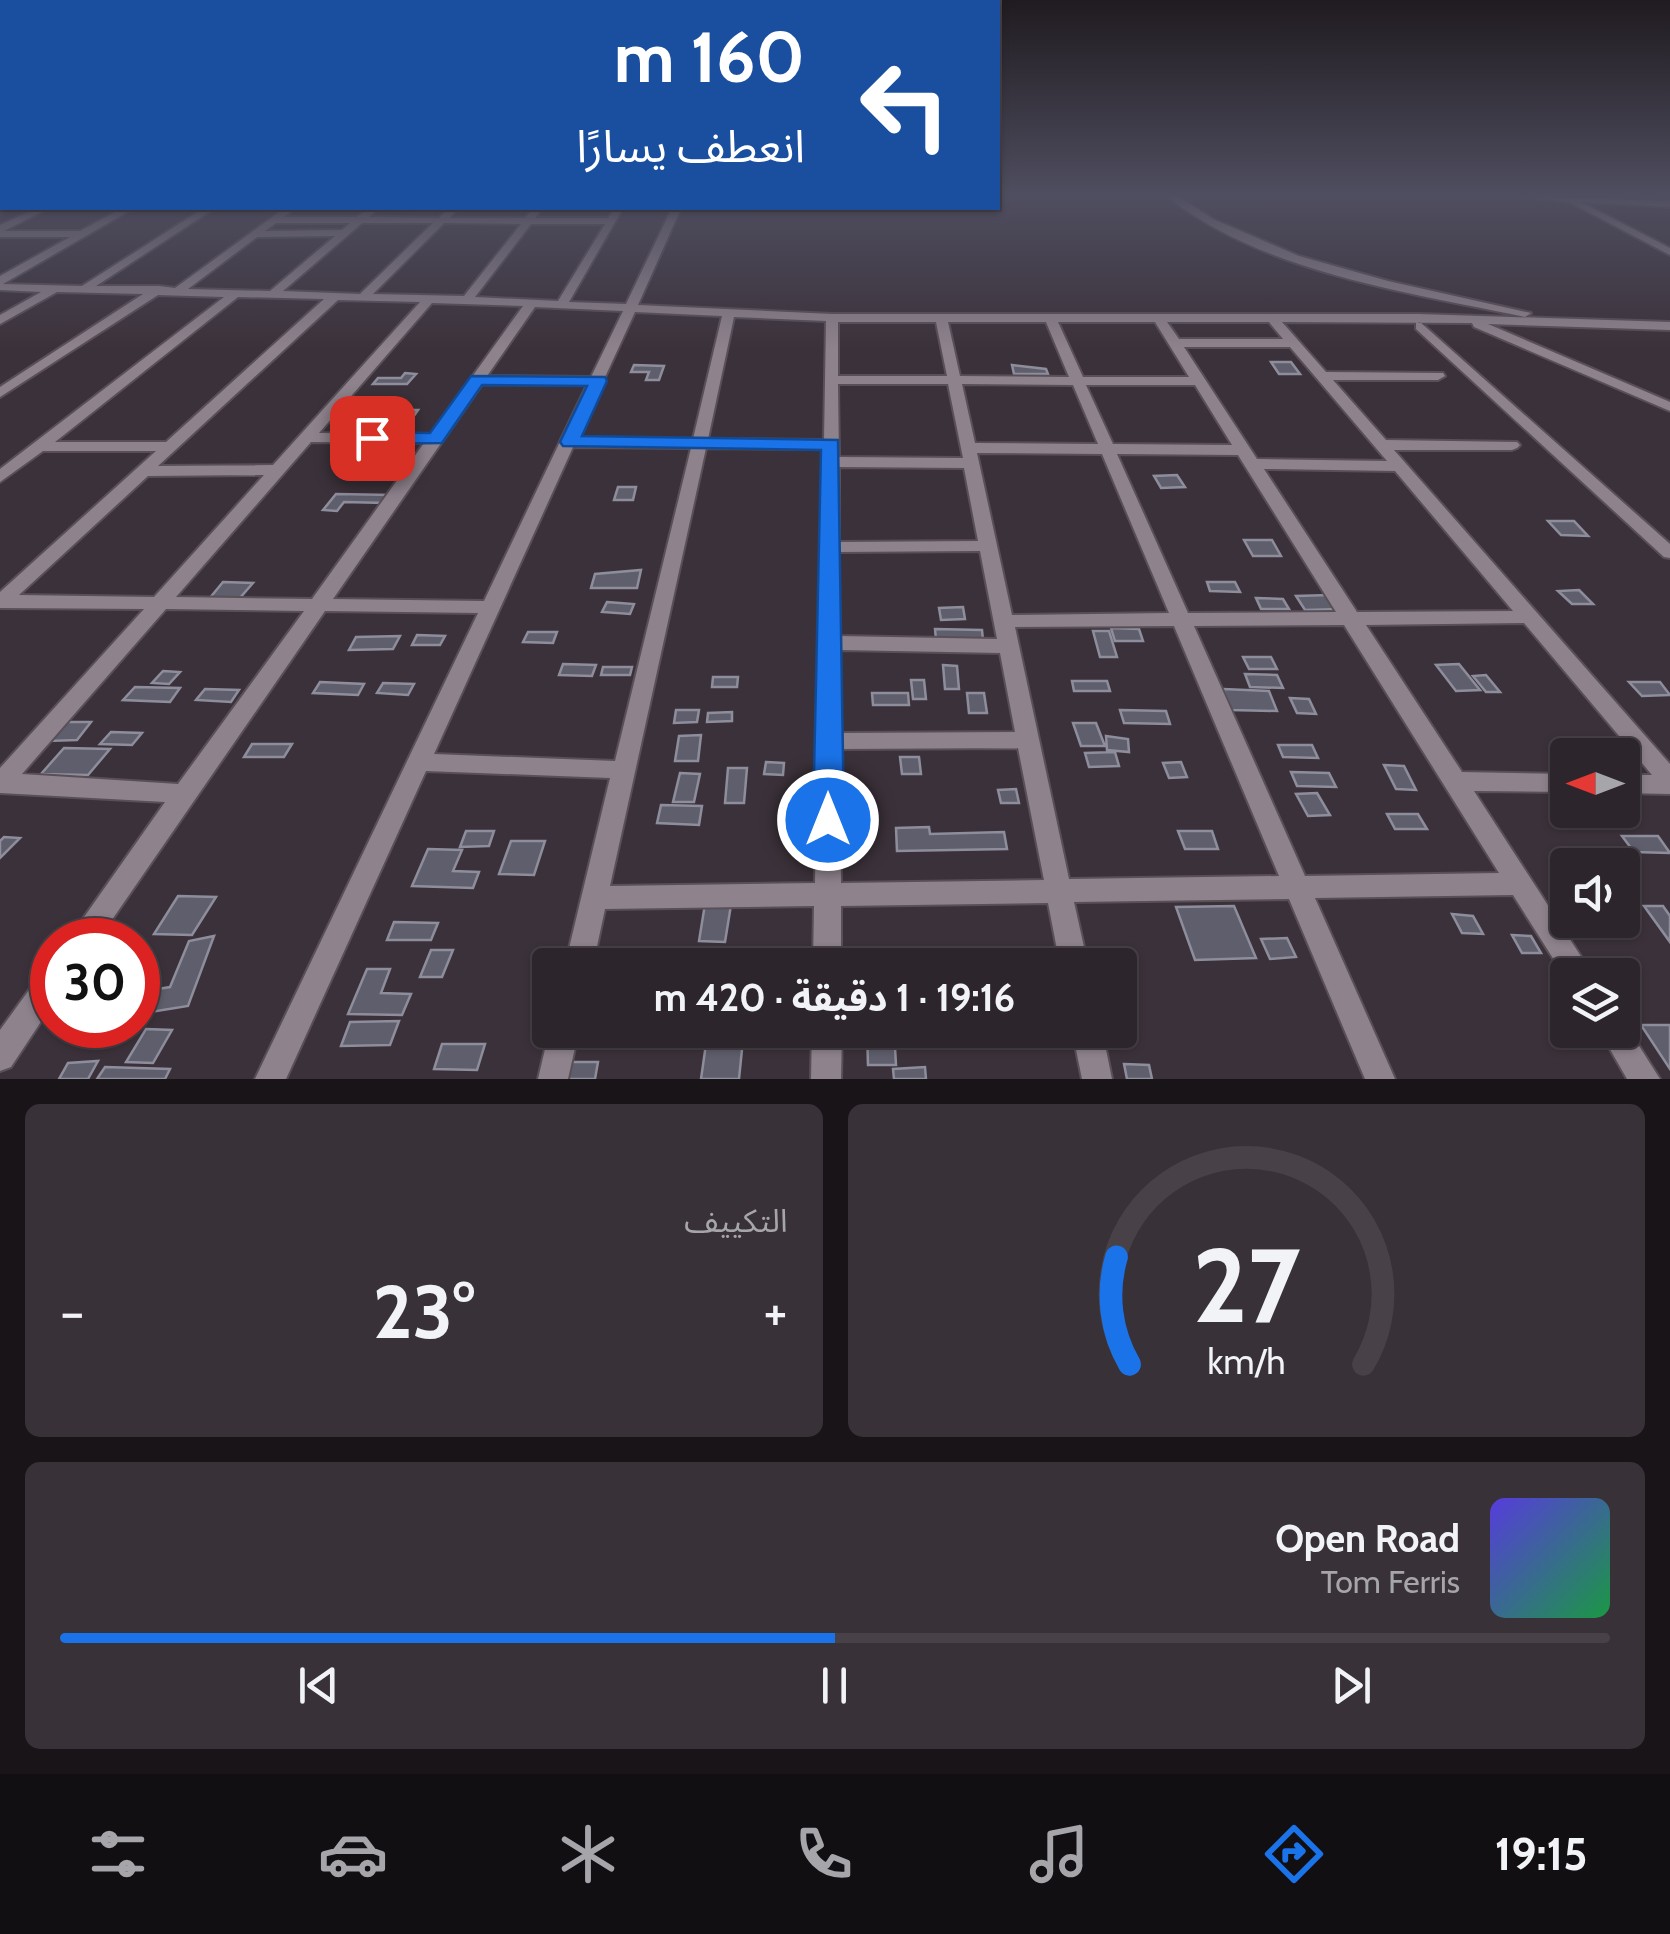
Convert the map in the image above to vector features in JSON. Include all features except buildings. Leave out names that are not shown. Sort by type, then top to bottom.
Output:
[{"type":"street","points":[[0,284],[59,247]]},
{"type":"street","points":[[87,288],[149,247]]},
{"type":"street","points":[[180,289],[235,247]]},
{"type":"street","points":[[274,294],[328,247]]},
{"type":"street","points":[[362,298],[412,247]]},
{"type":"street","points":[[467,300],[508,247]]},
{"type":"street","points":[[561,306],[595,247]]},
{"type":"street","points":[[270,1079],[659,247]]},
{"type":"street","points":[[1275,247],[1320,264],[1569,323]]},
{"type":"street","points":[[0,284],[467,300],[832,318],[1467,319],[1670,326]]},
{"type":"street","points":[[0,320],[56,287]]},
{"type":"street","points":[[0,392],[159,288]]},
{"type":"street","points":[[0,477],[237,292]]},
{"type":"street","points":[[1,602],[334,297]]},
{"type":"street","points":[[1,782],[429,299]]},
{"type":"street","points":[[97,918],[531,304]]},
{"type":"street","points":[[583,948],[729,314]]},
{"type":"street","points":[[827,948],[832,318]]},
{"type":"street","points":[[1272,318],[1670,783]]},
{"type":"street","points":[[1467,319],[1670,407]]},
{"type":"street","points":[[942,320],[1071,948]]},
{"type":"street","points":[[1051,320],[1380,1079]]},
{"type":"street","points":[[1160,320],[1567,958]]},
{"type":"street","points":[[1420,326],[1670,554]]},
{"type":"street","points":[[1176,344],[1294,343]]},
{"type":"street","points":[[1322,376],[1438,376]]},
{"type":"street","points":[[477,380],[598,381]]},
{"type":"street","points":[[832,380],[1199,380]]},
{"type":"street","points":[[310,437],[436,439]]},
{"type":"street","points":[[570,442],[699,443],[831,453],[970,455],[1106,448],[1400,466]]},
{"type":"street","points":[[1382,445],[1512,445]]},
{"type":"street","points":[[41,446],[170,447]]},
{"type":"street","points":[[142,471],[281,470]]},
{"type":"street","points":[[830,546],[988,546]]},
{"type":"street","points":[[1,602],[492,607]]},
{"type":"street","points":[[1003,620],[1348,615],[1530,617]]},
{"type":"street","points":[[829,644],[1008,646]]},
{"type":"street","points":[[829,741],[1028,740]]},
{"type":"street","points":[[420,762],[624,770]]},
{"type":"street","points":[[1454,781],[1550,783]]},
{"type":"street","points":[[1,782],[184,794]]},
{"type":"street","points":[[1640,784],[1670,783]]},
{"type":"street","points":[[594,898],[828,898],[1520,884]]},
{"type":"street","points":[[0,1056],[30,1013]]},
{"type":"street","points":[[553,1079],[560,1048]]},
{"type":"street","points":[[826,1079],[827,1048]]},
{"type":"street","points":[[1092,1048],[1098,1079]]},
{"type":"street","points":[[1625,1048],[1645,1079]]},
{"type":"route","points":[[372,438],[436,439],[477,380],[598,381],[570,442],[832,444],[828,820]]}]
